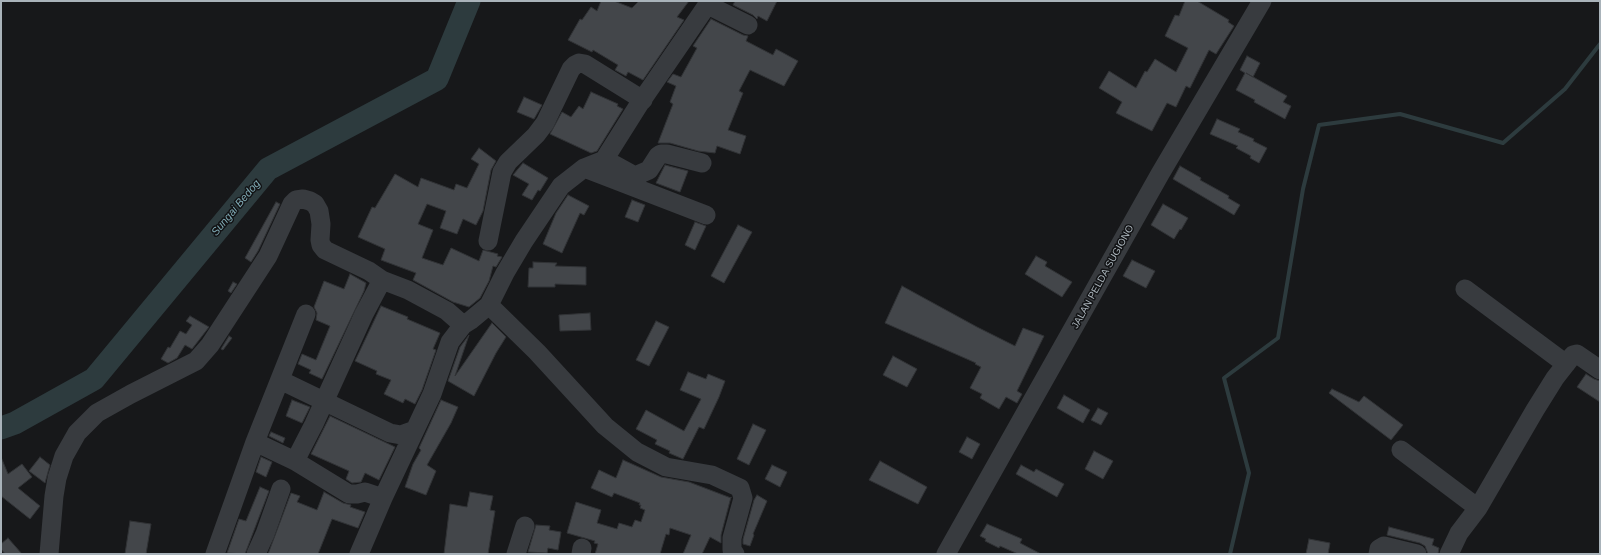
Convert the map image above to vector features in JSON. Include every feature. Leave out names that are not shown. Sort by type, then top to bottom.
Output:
[{"type":"street","name":"JALAN PELDA SUGIONO","points":[[946,554],[1160,174],[1262,1]]},
{"type":"street","points":[[359,554],[383,498],[432,394],[450,342],[463,325],[490,305],[505,273],[524,241],[561,186],[584,168],[604,160],[709,3],[748,25]]},
{"type":"street","points":[[488,241],[502,172],[508,162],[536,135],[545,123],[571,69],[575,65],[579,63],[585,64],[643,100]]},
{"type":"street","points":[[604,160],[635,176],[649,170],[661,154],[667,154],[702,163]]},
{"type":"street","points":[[584,168],[706,215]]},
{"type":"street","points":[[49,554],[57,478],[64,456],[77,433],[97,413],[196,361],[210,345],[268,256],[292,204],[296,200],[303,199],[315,204],[319,211],[321,224],[321,245],[325,250],[369,271],[382,280],[408,290],[447,311],[463,325]]},
{"type":"street","points":[[295,461],[325,402],[364,314],[382,280]]},
{"type":"street","points":[[1466,289],[1566,364]]},
{"type":"street","points":[[490,305],[537,352],[605,426],[637,452],[666,467],[712,475],[740,488],[743,498],[732,538],[732,550],[735,554]]},
{"type":"street","points":[[215,554],[255,442],[306,314]]},
{"type":"street","points":[[1449,554],[1459,533],[1478,508],[1535,410],[1555,378],[1573,355],[1577,354],[1600,370]]},
{"type":"street","points":[[280,380],[390,433],[401,435],[415,430]]},
{"type":"street","points":[[255,442],[295,461],[350,494],[365,492],[383,498]]},
{"type":"street","points":[[1401,450],[1478,508]]},
{"type":"street","points":[[256,554],[265,534],[281,488]]},
{"type":"street","points":[[516,554],[525,526]]},
{"type":"street","points":[[1378,554],[1379,549],[1384,546],[1417,554]]},
{"type":"building","points":[[601,1],[614,1],[632,8],[639,1],[689,1],[677,17],[684,20],[643,80],[628,72],[626,76],[615,70],[618,65],[593,50],[592,52],[568,40],[580,19],[582,20],[591,7],[597,11]]},
{"type":"building","points":[[735,1],[777,1],[767,21],[758,16],[757,19],[753,15],[733,5]]},
{"type":"building","points":[[1185,1],[1197,1],[1229,20],[1228,22],[1234,26],[1216,54],[1209,50],[1190,88],[1186,86],[1176,107],[1167,103],[1152,131],[1116,113],[1122,102],[1099,88],[1109,71],[1136,88],[1145,71],[1147,72],[1155,59],[1176,72],[1188,48],[1165,36],[1175,15],[1179,16]]},
{"type":"building","points":[[711,19],[748,36],[746,41],[773,55],[776,49],[798,61],[784,86],[750,70],[739,91],[743,93],[728,130],[746,136],[740,154],[717,146],[715,153],[698,151],[670,143],[658,143],[673,104],[670,102],[676,86],[667,82],[673,74],[681,77],[697,48],[693,46]]},
{"type":"building","points":[[1247,56],[1260,63],[1253,77],[1287,96],[1283,102],[1291,106],[1285,119],[1236,90],[1245,73],[1240,70]]},
{"type":"building","points":[[591,92],[618,104],[617,106],[623,109],[597,151],[591,153],[550,134],[562,112],[571,117],[579,106],[583,109]]},
{"type":"building","points":[[524,97],[542,105],[534,119],[517,112]]},
{"type":"building","points":[[1217,119],[1240,129],[1238,132],[1254,139],[1253,141],[1267,148],[1259,163],[1250,158],[1251,156],[1236,148],[1238,146],[1210,134]]},
{"type":"building","points":[[479,148],[496,161],[491,170],[483,211],[476,225],[463,219],[457,234],[440,228],[446,211],[427,204],[418,224],[433,230],[422,258],[443,265],[451,248],[479,261],[483,250],[498,254],[497,256],[502,257],[496,267],[493,266],[489,281],[480,298],[469,307],[453,302],[413,280],[416,273],[381,260],[385,249],[358,237],[372,207],[375,208],[395,174],[418,187],[421,178],[454,190],[456,184],[467,188],[479,164],[471,159]]},
{"type":"building","points":[[523,163],[548,178],[532,200],[522,195],[529,184],[513,175]]},
{"type":"building","points":[[665,165],[688,171],[680,192],[656,183]]},
{"type":"building","points":[[1180,166],[1201,178],[1200,180],[1229,196],[1228,198],[1240,205],[1234,215],[1173,179]]},
{"type":"building","points":[[568,195],[589,206],[584,215],[580,213],[562,253],[543,244],[556,213]]},
{"type":"building","points":[[632,200],[645,205],[638,222],[625,217]]},
{"type":"building","points":[[276,202],[280,204],[258,251],[251,262],[245,258]]},
{"type":"building","points":[[1163,204],[1188,218],[1174,239],[1151,225]]},
{"type":"building","points":[[695,222],[706,226],[695,250],[685,245]]},
{"type":"building","points":[[738,225],[752,232],[724,283],[711,276]]},
{"type":"building","points":[[1036,256],[1047,262],[1045,266],[1072,282],[1062,297],[1025,274]]},
{"type":"building","points":[[1132,260],[1155,271],[1146,288],[1123,276]]},
{"type":"building","points":[[533,262],[557,263],[555,266],[586,267],[586,285],[555,284],[555,287],[528,287],[529,268],[533,268]]},
{"type":"building","points":[[350,274],[366,283],[364,291],[322,379],[309,373],[311,370],[298,364],[302,354],[316,360],[330,326],[316,320],[317,313],[314,307],[324,281],[344,289]]},
{"type":"building","points":[[233,282],[237,284],[231,293],[228,291]]},
{"type":"building","points":[[902,286],[1015,346],[1023,328],[1044,336],[1017,391],[1022,394],[1017,403],[1006,397],[999,409],[980,398],[982,394],[970,388],[981,367],[975,364],[976,363],[885,323]]},
{"type":"building","points":[[381,306],[408,317],[407,319],[440,333],[433,349],[436,350],[422,390],[415,404],[405,399],[403,403],[384,394],[391,380],[376,374],[377,371],[355,361]]},
{"type":"building","points":[[590,313],[591,330],[560,331],[559,315]]},
{"type":"building","points":[[190,316],[209,327],[192,349],[185,345],[177,358],[168,363],[161,359],[168,347],[170,348],[180,331],[186,334],[192,325],[186,321]]},
{"type":"building","points":[[656,321],[669,327],[649,366],[636,360]]},
{"type":"building","points":[[492,323],[506,337],[474,396],[448,381],[460,347],[469,335],[455,376]]},
{"type":"building","points":[[229,336],[232,338],[223,350],[221,349]]},
{"type":"building","points":[[893,356],[917,369],[907,387],[883,375]]},
{"type":"building","points":[[688,372],[706,379],[708,374],[725,381],[704,429],[699,427],[683,459],[669,453],[670,451],[655,444],[657,440],[636,429],[646,410],[684,431],[701,399],[680,390]]},
{"type":"building","points":[[1586,374],[1600,381],[1600,402],[1577,387]]},
{"type":"building","points":[[1332,389],[1359,402],[1364,396],[1403,425],[1391,440],[1329,393]]},
{"type":"building","points":[[1064,395],[1090,410],[1083,423],[1057,408]]},
{"type":"building","points":[[292,400],[310,407],[302,423],[286,416]]},
{"type":"building","points":[[441,400],[458,407],[451,423],[427,465],[436,471],[426,495],[405,487],[413,464],[421,450],[419,448]]},
{"type":"building","points":[[1098,408],[1108,413],[1101,425],[1091,420]]},
{"type":"building","points":[[330,416],[395,447],[379,480],[365,473],[361,482],[352,483],[346,479],[349,471],[311,454]]},
{"type":"building","points":[[753,424],[766,430],[749,465],[737,459]]},
{"type":"building","points":[[271,432],[285,438],[283,443],[269,436]]},
{"type":"building","points":[[967,437],[980,444],[972,459],[959,452]]},
{"type":"building","points":[[1094,451],[1113,461],[1103,479],[1085,469]]},
{"type":"building","points":[[1,457],[8,474],[22,464],[32,477],[18,488],[40,506],[30,519],[1,496]]},
{"type":"building","points":[[40,457],[50,465],[45,483],[29,471]]},
{"type":"building","points":[[261,457],[272,462],[266,477],[256,472]]},
{"type":"building","points":[[623,460],[661,477],[689,482],[731,498],[721,535],[721,543],[710,537],[702,554],[683,554],[691,535],[670,528],[669,535],[666,534],[660,554],[595,554],[598,544],[594,543],[595,541],[567,533],[576,502],[601,510],[597,523],[617,529],[619,523],[632,527],[635,520],[641,522],[645,510],[640,508],[640,503],[614,493],[612,497],[591,488],[599,470],[616,478]]},
{"type":"building","points":[[880,461],[927,487],[918,504],[869,480]]},
{"type":"building","points":[[772,465],[787,472],[780,487],[765,479]]},
{"type":"building","points":[[1021,465],[1034,472],[1036,469],[1064,484],[1057,497],[1016,474]]},
{"type":"building","points":[[260,487],[269,491],[245,554],[227,553],[239,519],[246,521]]},
{"type":"building","points":[[324,492],[343,503],[351,505],[350,507],[365,512],[358,528],[332,519],[318,554],[268,554],[291,493],[300,496],[297,502],[317,510]]},
{"type":"building","points":[[470,492],[493,496],[490,510],[495,511],[488,554],[444,554],[450,504],[467,507]]},
{"type":"building","points":[[757,495],[767,501],[753,534],[754,535],[750,546],[743,544],[743,539],[754,500]]},
{"type":"building","points":[[130,521],[151,524],[146,554],[125,554]]},
{"type":"building","points":[[987,524],[1022,539],[1020,543],[1041,554],[1018,554],[1000,546],[999,548],[985,541],[986,539],[980,536]]},
{"type":"building","points":[[536,525],[550,526],[549,530],[561,532],[558,550],[548,548],[547,553],[528,552]]},
{"type":"building","points":[[1389,527],[1434,539],[1432,545],[1439,548],[1438,554],[1428,554],[1425,546],[1420,543],[1387,535]]},
{"type":"building","points":[[8,538],[22,554],[5,554],[1,549],[1,544]]},
{"type":"building","points":[[1309,539],[1330,543],[1328,554],[1306,554]]},
{"type":"waterway","name":"Sungai Bedog","points":[[1,428],[15,423],[94,379],[268,169],[437,79],[469,1]]},
{"type":"waterway","points":[[1230,554],[1249,473],[1224,378],[1278,338],[1303,189],[1319,125],[1400,114],[1503,143],[1565,89],[1600,44]]}]
